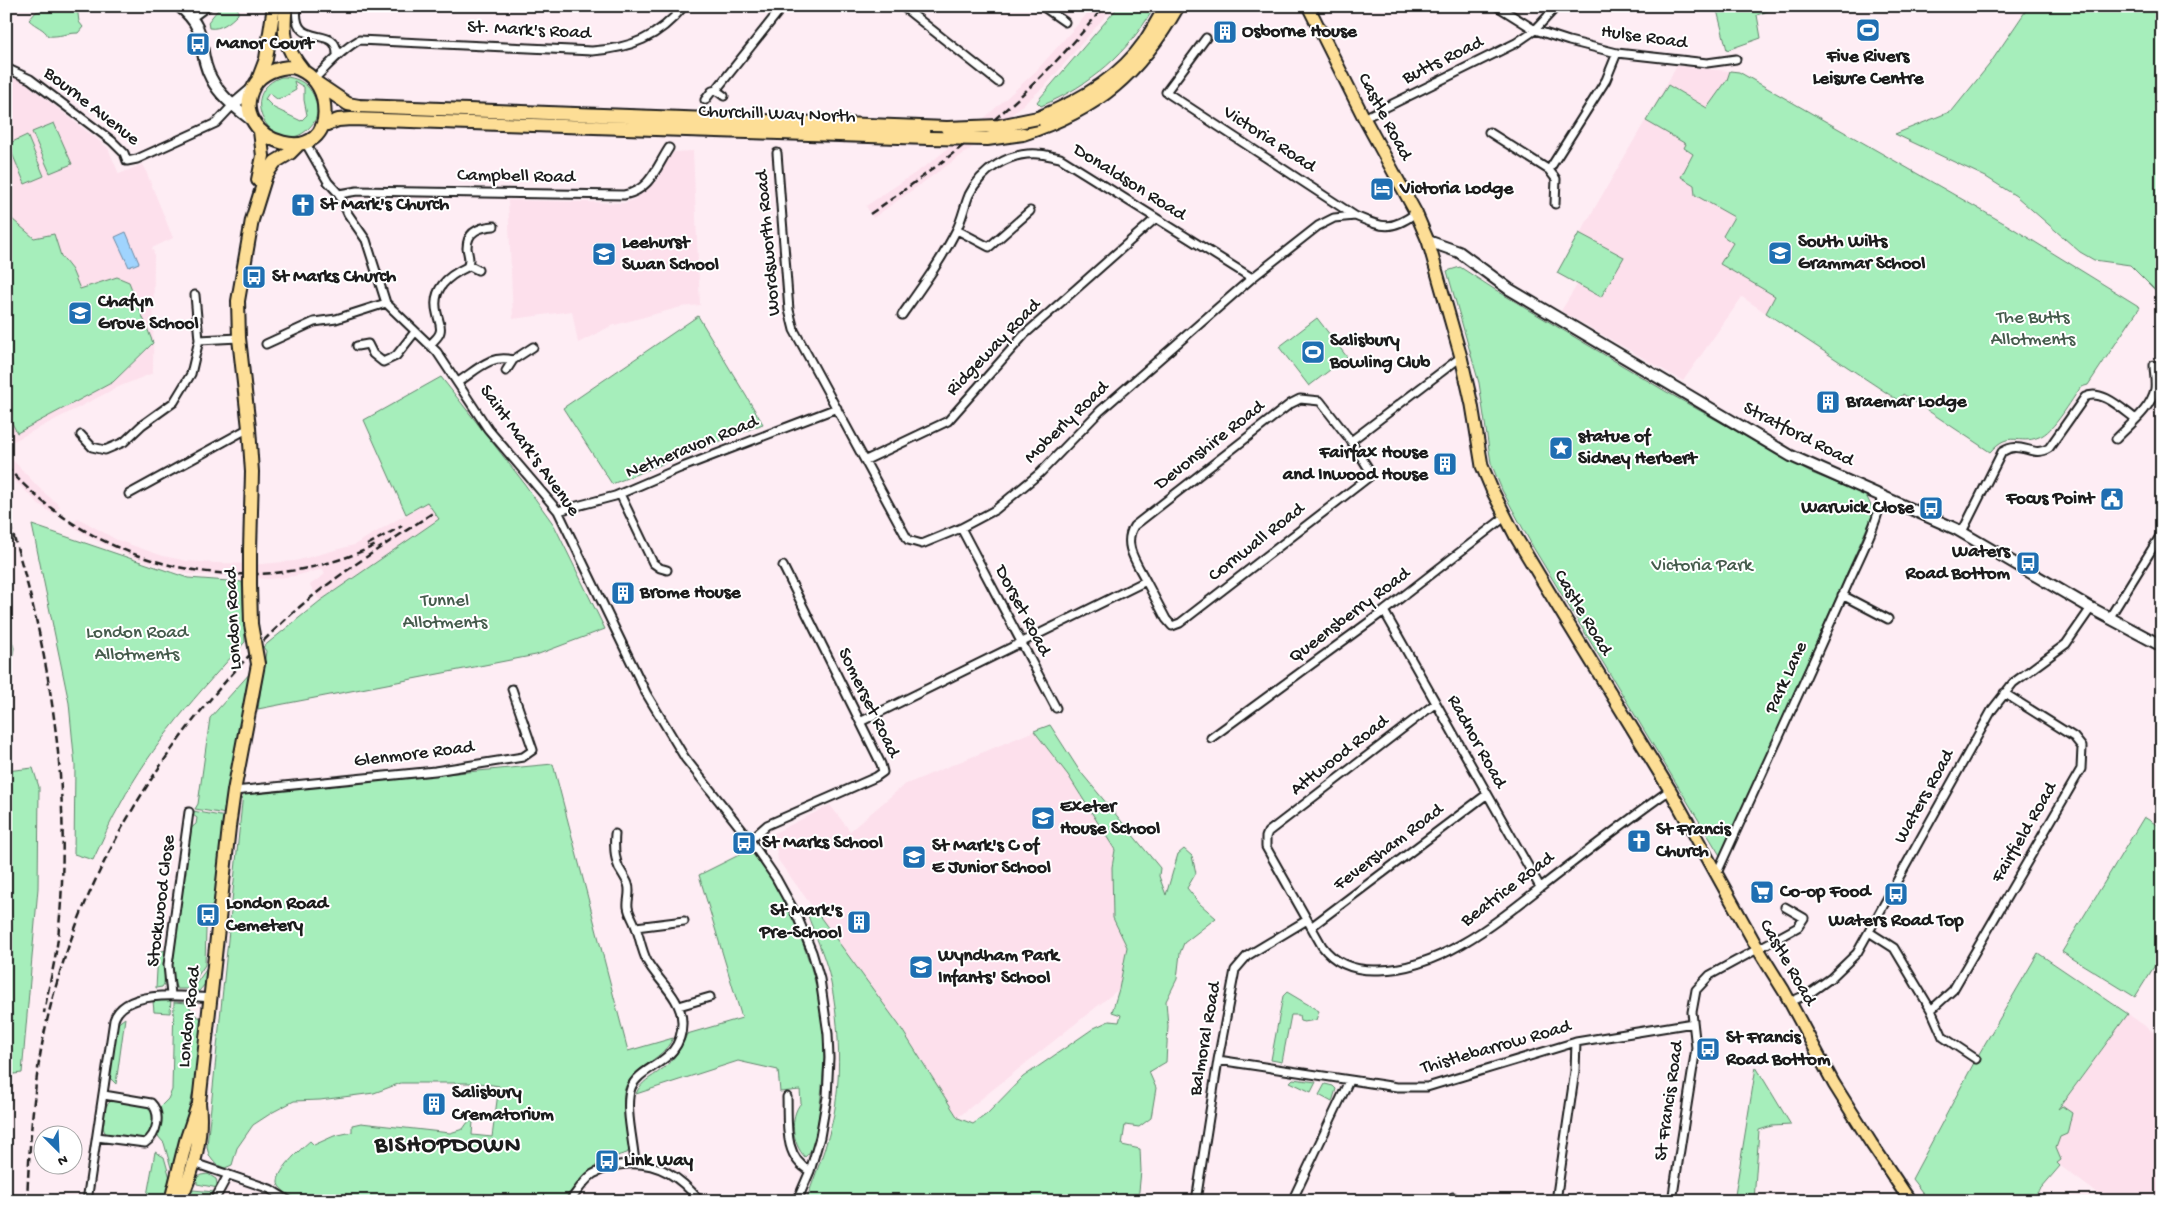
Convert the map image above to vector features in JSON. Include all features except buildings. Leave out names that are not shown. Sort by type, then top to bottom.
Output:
[{"type":"highway","points":[[274,6],[266,59],[255,84],[250,105],[257,126],[279,143],[302,144],[317,134],[322,126],[324,106],[316,81],[303,70],[285,41],[286,6]]},
{"type":"highway","name":"Churchill Way North","points":[[316,81],[348,104],[358,106],[947,128],[999,126],[1038,118],[1080,99],[1106,81],[1144,44],[1166,6]]},
{"type":"highway","name":"Churchill Way North","points":[[322,126],[338,120],[351,119],[929,138],[987,139],[1023,134],[1067,117],[1108,92],[1144,58],[1178,6]]},
{"type":"highway","points":[[255,84],[282,68],[303,70]]},
{"type":"highway","name":"London Road","points":[[257,126],[263,156],[258,178],[259,192]]},
{"type":"highway","name":"London Road","points":[[171,1201],[201,1122],[199,1103],[234,791],[258,664],[251,624],[252,472],[239,338],[238,301],[259,192],[271,165],[302,144]]},
{"type":"highway","name":"London Road","points":[[179,1201],[187,1161]]},
{"type":"main road","name":"Castle Road","points":[[1308,6],[1364,118],[1416,213],[1428,241],[1461,357],[1472,405],[1482,466],[1505,517],[1575,636],[1670,790],[1846,1104],[1910,1201]]},
{"type":"street","points":[[179,6],[192,18],[201,36],[211,79],[232,106],[257,126]]},
{"type":"street","points":[[192,18],[208,6]]},
{"type":"street","points":[[298,6],[296,20],[302,31],[308,35],[331,40],[336,47],[337,54]]},
{"type":"street","name":"St. Mark's Road","points":[[316,81],[337,54],[359,40],[592,52],[623,47],[648,38],[671,20],[684,6]]},
{"type":"street","points":[[705,100],[712,91],[716,90],[781,9],[772,6]]},
{"type":"street","points":[[902,6],[998,82]]},
{"type":"street","points":[[1042,6],[1065,22]]},
{"type":"street","name":"Hulse Road","points":[[1497,6],[1535,30],[1569,42],[1617,53],[1707,63],[1736,59]]},
{"type":"street","name":"Butts Road","points":[[1364,118],[1516,43],[1535,30],[1557,6]]},
{"type":"street","name":"Victoria Road","points":[[1206,38],[1166,92],[1355,216],[1381,227],[1387,227],[1400,224],[1416,213]]},
{"type":"street","points":[[1549,170],[1606,80],[1617,53]]},
{"type":"street","name":"Bourne Avenue","points":[[6,68],[30,79],[112,141],[124,153],[128,161],[137,159],[216,124],[232,106]]},
{"type":"street","points":[[232,106],[255,84]]},
{"type":"street","points":[[716,90],[724,96]]},
{"type":"street","points":[[1489,132],[1549,170],[1556,179],[1555,204]]},
{"type":"street","name":"Saint Mark's Avenue","points":[[302,144],[328,182],[339,194],[348,214],[366,240],[386,303],[430,345],[458,382],[488,428],[558,511],[646,693],[685,758],[750,840],[791,903],[812,952],[821,987],[828,1034],[828,1078],[824,1118],[810,1171],[797,1201]]},
{"type":"street","name":"Campbell Road","points":[[339,194],[357,191],[624,195],[634,193],[647,185],[669,148]]},
{"type":"street","name":"Wordsworth Road","points":[[776,153],[788,310],[794,330],[837,408]]},
{"type":"street","name":"Donaldson Road","points":[[902,315],[930,275],[957,230],[969,195],[980,177],[998,164],[1018,156],[1038,154],[1060,158],[1252,278]]},
{"type":"street","points":[[957,230],[989,247],[1030,211]]},
{"type":"street","name":"Moberly Road","points":[[837,408],[908,540],[922,544],[961,528],[995,510],[1040,473],[1100,411],[1252,278],[1318,226],[1334,218],[1355,216]]},
{"type":"street","name":"Ridgeway Road","points":[[866,460],[948,421],[1024,335],[1156,218]]},
{"type":"street","points":[[430,345],[440,333],[436,310],[437,295],[440,287],[446,280],[470,262],[467,247],[472,233],[478,228],[494,226]]},
{"type":"street","name":"Stratford Road","points":[[1428,241],[1459,252],[1509,289],[1784,452],[1962,532],[2091,608],[2162,646]]},
{"type":"street","points":[[468,265],[478,270]]},
{"type":"street","points":[[81,435],[92,447],[105,450],[124,442],[142,425],[174,402],[191,374],[200,340],[196,295]]},
{"type":"street","points":[[266,344],[314,322],[336,319],[386,303]]},
{"type":"street","points":[[357,346],[368,344],[372,354],[383,362],[396,356],[415,332]]},
{"type":"street","points":[[200,340],[239,338]]},
{"type":"street","points":[[506,371],[513,360],[532,347]]},
{"type":"street","points":[[458,382],[493,359],[502,357],[513,360]]},
{"type":"street","points":[[1351,441],[1461,357]]},
{"type":"street","points":[[2116,439],[2136,419],[2154,391],[2154,365]]},
{"type":"street","points":[[1962,532],[2002,452],[2016,446],[2036,452],[2049,448],[2085,397],[2090,394],[2100,396],[2136,419]]},
{"type":"street","name":"Devonshire Road","points":[[1146,582],[1128,544],[1128,535],[1134,526],[1290,404],[1300,399],[1320,402],[1351,441]]},
{"type":"street","name":"Netheravon Road","points":[[558,511],[620,494],[680,468],[837,408]]},
{"type":"street","points":[[129,494],[249,428]]},
{"type":"street","name":"Cornwall Road","points":[[1146,582],[1166,619],[1172,626],[1180,623],[1369,477],[1370,471],[1351,441]]},
{"type":"street","points":[[620,494],[653,563],[667,570]]},
{"type":"street","name":"Park Lane","points":[[1717,873],[1842,595],[1881,504],[1881,496]]},
{"type":"street","name":"Queensberry Road","points":[[1212,738],[1384,612],[1505,517]]},
{"type":"street","name":"Dorset Road","points":[[961,528],[1056,708]]},
{"type":"street","points":[[2110,617],[2162,533]]},
{"type":"street","name":"Somerset Road","points":[[750,840],[767,826],[876,777],[883,772],[881,764],[783,566]]},
{"type":"street","points":[[860,722],[1020,642],[1146,582]]},
{"type":"street","points":[[1842,595],[1888,619]]},
{"type":"street","name":"Waters Road","points":[[1790,1002],[1810,993],[1845,966],[1857,953],[1992,710],[2004,693],[2022,676],[2051,657],[2066,644],[2091,608]]},
{"type":"street","name":"Radnor Road","points":[[1384,612],[1486,795],[1540,887]]},
{"type":"street","name":"Glenmore Road","points":[[234,791],[435,771],[523,757],[532,750],[512,689]]},
{"type":"street","name":"Fairfield Road","points":[[1931,1010],[1952,990],[2081,769],[2082,747],[2074,737],[2004,693]]},
{"type":"street","name":"Attwood Road","points":[[1309,924],[1266,847],[1268,832],[1436,703]]},
{"type":"street","name":"Beatrice Road","points":[[1309,924],[1325,950],[1348,966],[1366,971],[1389,970],[1413,966],[1432,960],[1466,942],[1670,790]]},
{"type":"street","name":"Feversham Road","points":[[1309,924],[1486,795]]},
{"type":"street","name":"Stockwood Close","points":[[171,995],[168,965],[189,812]]},
{"type":"street","points":[[615,834],[615,856],[628,885],[629,910],[640,944],[646,959],[663,980],[679,1006],[682,1030],[677,1044],[666,1058],[637,1079],[631,1087],[629,1109],[636,1164]]},
{"type":"street","name":"St Francis Road","points":[[1672,1201],[1696,1048],[1693,1024],[1694,997],[1704,980],[1798,927],[1804,918],[1785,907]]},
{"type":"street","points":[[636,927],[684,921]]},
{"type":"street","name":"Balmoral Road","points":[[1196,1201],[1230,990],[1238,966],[1254,951],[1309,924]]},
{"type":"street","points":[[1869,932],[1894,948],[1931,1010],[1943,1038],[1976,1059]]},
{"type":"street","points":[[87,1201],[114,1020],[118,1011],[131,1002],[171,995],[211,998]]},
{"type":"street","points":[[679,1006],[710,997]]},
{"type":"street","name":"Thistlebarrow Road","points":[[1218,1060],[1400,1088],[1427,1086],[1576,1042],[1693,1024]]},
{"type":"street","points":[[1556,1201],[1576,1071],[1576,1042]]},
{"type":"street","points":[[1292,1201],[1349,1081]]},
{"type":"street","points":[[98,1137],[145,1144],[152,1138],[157,1120],[155,1108],[147,1102],[104,1095]]},
{"type":"street","points":[[787,1097],[792,1153],[798,1163],[810,1171]]},
{"type":"street","points":[[187,1161],[270,1189],[289,1201]]},
{"type":"street","points":[[570,1201],[594,1174],[615,1165],[636,1164],[664,1169],[685,1184],[700,1201]]},
{"type":"street","points":[[214,1201],[228,1174]]},
{"type":"shaded area","points":[[1094,6],[1114,6],[1046,85],[980,142],[873,218],[866,206],[930,163],[979,123],[1036,71]]},
{"type":"shaded area","name":"South Wilts Grammar School","points":[[1677,66],[1739,72],[2009,226],[1899,401],[1742,297],[1683,381],[1561,311],[1577,285],[1557,273]]},
{"type":"shaded area","name":"Chafyn Grove School","points":[[6,74],[22,80],[108,148],[119,174],[143,164],[173,238],[152,248],[154,253],[153,373],[118,387],[10,443],[6,438]]},
{"type":"shaded area","name":"Leehurst Swan School","points":[[693,151],[700,305],[681,307],[611,326],[578,343],[572,311],[513,319],[508,200],[624,203],[635,199],[658,179],[665,163],[674,152]]},
{"type":"shaded area","points":[[6,453],[42,491],[60,506],[54,515],[39,504],[6,472]]},
{"type":"shaded area","points":[[427,502],[440,519],[320,601],[310,585],[325,574],[323,569],[294,576],[270,579],[189,574],[134,558],[99,542],[71,526],[78,518],[117,540],[163,556],[187,561],[261,564],[295,561],[354,545]]},
{"type":"shaded area","points":[[1034,731],[1068,775],[1115,850],[1112,867],[1113,918],[1127,947],[1119,989],[957,1118],[899,1025],[778,860],[774,833],[830,805],[850,831],[904,785]]},
{"type":"shaded area","points":[[2128,1014],[2162,1038],[2162,1201],[2108,1201],[2032,1145]]},
{"type":"green space","points":[[57,6],[77,6],[79,22],[83,27],[78,33],[48,36],[29,20],[36,12],[46,9],[53,12]]},
{"type":"green space","points":[[221,6],[234,6],[238,9],[238,14],[221,27],[209,28],[208,22]]},
{"type":"green space","points":[[1119,6],[1155,6],[1133,38],[1107,66],[1076,88],[1041,106],[1037,102],[1040,98]]},
{"type":"green space","points":[[1716,6],[1781,6],[1757,15],[1761,38],[1727,50]]},
{"type":"green space","points":[[2029,6],[2162,6],[2162,297],[2130,265],[2094,260],[2080,252],[2016,196],[1986,177],[1895,134],[1952,111],[1989,65]]},
{"type":"green space","name":"South Wilts Grammar School","points":[[1730,71],[1739,72],[2009,226],[2140,307],[2088,385],[2081,387],[2062,415],[2045,434],[2032,439],[2003,441],[1990,452],[1903,394],[1899,401],[1766,313],[1775,296],[1720,264],[1733,243],[1723,236],[1734,217],[1695,195],[1694,185],[1681,177],[1693,154],[1684,148],[1686,144],[1646,121],[1668,85],[1707,108],[1727,80]]},
{"type":"green space","points":[[281,77],[289,77],[307,86],[314,98],[317,112],[314,121],[308,129],[296,136],[284,136],[273,131],[264,121],[260,110],[260,97],[267,86]],"holes":[[[294,81],[304,87],[307,115],[301,121],[274,108],[265,99],[269,93],[277,99],[296,90]]]},
{"type":"green space","points":[[54,123],[72,164],[50,173],[32,132]]},
{"type":"green space","points":[[27,135],[44,176],[25,184],[8,144]]},
{"type":"green space","points":[[12,219],[34,238],[54,234],[61,256],[72,270],[80,289],[117,277],[129,282],[153,343],[113,382],[17,433],[6,411],[6,221]]},
{"type":"green space","points":[[1579,233],[1624,257],[1601,297],[1557,273]]},
{"type":"green space","name":"Victoria Park","points":[[1460,267],[1665,391],[1809,472],[1866,495],[1874,512],[1721,857],[1533,547],[1502,490],[1491,463],[1479,383],[1447,271]]},
{"type":"green space","points":[[698,316],[763,424],[612,484],[563,408]]},
{"type":"green space","name":"Salisbury Bowling Club","points":[[1317,318],[1347,357],[1309,386],[1279,347]]},
{"type":"green space","name":"Tunnel Allotments","points":[[441,377],[521,479],[554,525],[605,629],[536,655],[258,709],[266,651],[263,647],[320,601],[439,519],[427,502],[406,514],[364,420]]},
{"type":"green space","name":"London Road Allotments","points":[[32,525],[188,578],[242,582],[245,642],[194,699],[161,740],[116,811],[93,860],[74,854],[75,766],[69,703]]},
{"type":"green space","points":[[6,620],[14,648],[6,700]]},
{"type":"green space","points":[[251,672],[226,814],[195,809],[198,804],[210,718]]},
{"type":"green space","points":[[1050,725],[1079,770],[1160,868],[1159,876],[1166,895],[1178,854],[1184,849],[1192,856],[1196,873],[1187,888],[1200,904],[1216,918],[1184,943],[1180,953],[1177,979],[1166,1001],[1168,1026],[1166,1062],[1149,1072],[1156,1088],[1151,1118],[1139,1127],[1125,1125],[1122,1145],[1140,1149],[1141,1171],[1138,1201],[806,1201],[825,1147],[834,1114],[839,1062],[837,1025],[829,974],[807,913],[815,910],[899,1025],[958,1118],[973,1124],[987,1114],[1023,1077],[1094,1028],[1109,1021],[1119,1022],[1121,1015],[1112,1012],[1119,989],[1127,947],[1113,918],[1112,867],[1115,850],[1068,775],[1034,731]]},
{"type":"green space","points":[[553,764],[628,1051],[673,1038],[661,1053],[632,1076],[627,1083],[624,1100],[632,1138],[631,1146],[627,1153],[605,1160],[590,1170],[563,1201],[299,1201],[279,1186],[278,1181],[284,1168],[306,1144],[310,1141],[314,1145],[334,1136],[352,1132],[352,1125],[361,1123],[450,1133],[463,1129],[468,1122],[473,1121],[472,1135],[492,1137],[499,1086],[480,1083],[401,1083],[374,1093],[320,1100],[294,1101],[253,1125],[237,1148],[232,1165],[225,1168],[215,1163],[210,1157],[207,1146],[243,793]]},
{"type":"green space","points":[[33,768],[39,787],[38,888],[22,1073],[6,1075],[6,820],[9,816],[6,816],[6,771]]},
{"type":"green space","points":[[193,811],[226,817],[220,876],[212,907],[209,907],[205,965],[189,989],[177,989],[174,983],[172,968],[189,830],[196,824],[197,818],[193,815]]},
{"type":"green space","points":[[2144,817],[2162,828],[2162,954],[2135,997],[2062,952]]},
{"type":"green space","points":[[747,847],[773,881],[788,909],[809,960],[818,996],[824,1040],[823,1077],[817,1132],[813,1146],[805,1157],[797,1145],[794,1130],[795,1116],[801,1103],[800,1090],[780,1092],[778,1070],[738,1061],[636,1094],[643,1083],[666,1066],[673,1058],[680,1049],[687,1034],[742,1018],[699,875],[745,852]]},
{"type":"green space","points":[[166,950],[164,984],[162,987],[156,988],[158,952]]},
{"type":"green space","points":[[2038,953],[2128,1014],[2058,1109],[2062,1106],[2072,1113],[2067,1134],[2060,1137],[2056,1148],[2061,1160],[2057,1163],[2060,1166],[2030,1201],[1929,1201],[1912,1179],[1976,1059]]},
{"type":"green space","points":[[208,967],[206,983],[199,991],[190,992]]},
{"type":"green space","points":[[1287,992],[1319,1011],[1316,1020],[1304,1022],[1300,1021],[1299,1015],[1291,1015],[1282,1062],[1271,1060],[1283,996]]},
{"type":"green space","points":[[171,999],[170,1013],[154,1012],[153,1001]]},
{"type":"green space","points":[[174,1002],[187,1003],[195,1015],[202,1019],[195,1086],[172,1171],[164,1143],[157,1135],[160,1115],[159,1108],[168,1099],[172,1090]]},
{"type":"green space","points":[[125,1018],[116,1084],[108,1076],[117,1024]]},
{"type":"green space","points":[[1756,1067],[1791,1125],[1772,1126],[1759,1130],[1754,1201],[1734,1201]]},
{"type":"green space","points":[[1293,1079],[1316,1082],[1311,1092],[1290,1082]]},
{"type":"green space","points":[[1325,1084],[1336,1089],[1332,1102],[1319,1095]]},
{"type":"green space","points":[[113,1100],[147,1105],[150,1108],[154,1120],[148,1137],[138,1140],[106,1134],[102,1120],[104,1110],[109,1102]]},
{"type":"green space","points":[[155,1152],[164,1157],[172,1180],[166,1201],[146,1201]]},
{"type":"green space","points":[[208,1174],[216,1179],[218,1188],[197,1184],[197,1181],[194,1179]]},
{"type":"green space","points":[[193,1190],[214,1192],[206,1201],[185,1201],[189,1191],[192,1192]]},
{"type":"water","points":[[1615,6],[1686,6],[1669,10],[1651,10]]},
{"type":"water","points":[[126,232],[139,263],[129,267],[115,237]]},
{"type":"railway","points":[[870,214],[934,168],[995,119],[1052,66],[1104,6]]},
{"type":"railway","points":[[6,466],[43,502],[85,531],[130,553],[178,567],[228,574],[278,573],[328,563],[376,545]]},
{"type":"railway","points":[[27,1201],[31,1131],[39,1062],[52,1000],[71,938],[96,879],[126,822],[160,767],[198,714],[240,665],[285,620],[320,590],[434,512]]},
{"type":"railway","points":[[6,513],[35,613],[46,665],[60,769],[62,875],[59,927],[55,959],[44,1013]]},
{"type":"railway","points":[[367,545],[402,526]]},
{"type":"place","name":"Five Rivers Leisure Centre","points":[[1868,30]]},
{"type":"place","name":"Osborne House","points":[[1225,32]]},
{"type":"place","name":"Manor Court","points":[[198,44]]},
{"type":"place","name":"Victoria Lodge","points":[[1382,189]]},
{"type":"place","name":"St Mark's Church","points":[[303,205]]},
{"type":"place","name":"South Wilts Grammar School","points":[[1780,253]]},
{"type":"place","name":"Leehurst Swan School","points":[[604,254]]},
{"type":"place","name":"St Marks Church","points":[[254,277]]},
{"type":"place","name":"Chafyn Grove School","points":[[80,313]]},
{"type":"place","name":"Salisbury Bowling Club","points":[[1313,352]]},
{"type":"place","name":"Braemar Lodge","points":[[1828,402]]},
{"type":"place","name":"statue of Sidney Herbert","points":[[1561,448]]},
{"type":"place","name":"Fairfax House and Inwood House","points":[[1445,464]]},
{"type":"place","name":"Focus Point","points":[[2112,499]]},
{"type":"place","name":"Warwick Close","points":[[1931,508]]},
{"type":"place","name":"Waters Road Bottom","points":[[2028,563]]},
{"type":"place","name":"Brome House","points":[[623,593]]},
{"type":"place","name":"Exeter House School","points":[[1043,818]]},
{"type":"place","name":"St Francis Church","points":[[1639,841]]},
{"type":"place","name":"St Marks School","points":[[744,843]]},
{"type":"place","name":"St Mark's C of E Junior School","points":[[914,857]]},
{"type":"place","name":"Co-op Food","points":[[1762,892]]},
{"type":"place","name":"Waters Road Top","points":[[1896,894]]},
{"type":"place","name":"London Road Cemetery","points":[[208,915]]},
{"type":"place","name":"St Mark's Pre-School","points":[[859,922]]},
{"type":"place","name":"Wyndham Park Infants' School","points":[[921,967]]},
{"type":"place","name":"St Francis Road Bottom","points":[[1708,1049]]},
{"type":"place","name":"Salisbury Crematorium","points":[[434,1104]]},
{"type":"place","name":"Link Way","points":[[607,1161]]},
{"type":"district","name":"BISHOPDOWN","points":[[448,1146]]},
{"type":"park label","name":"The Butts Allotments","points":[[2033,329]]}]
